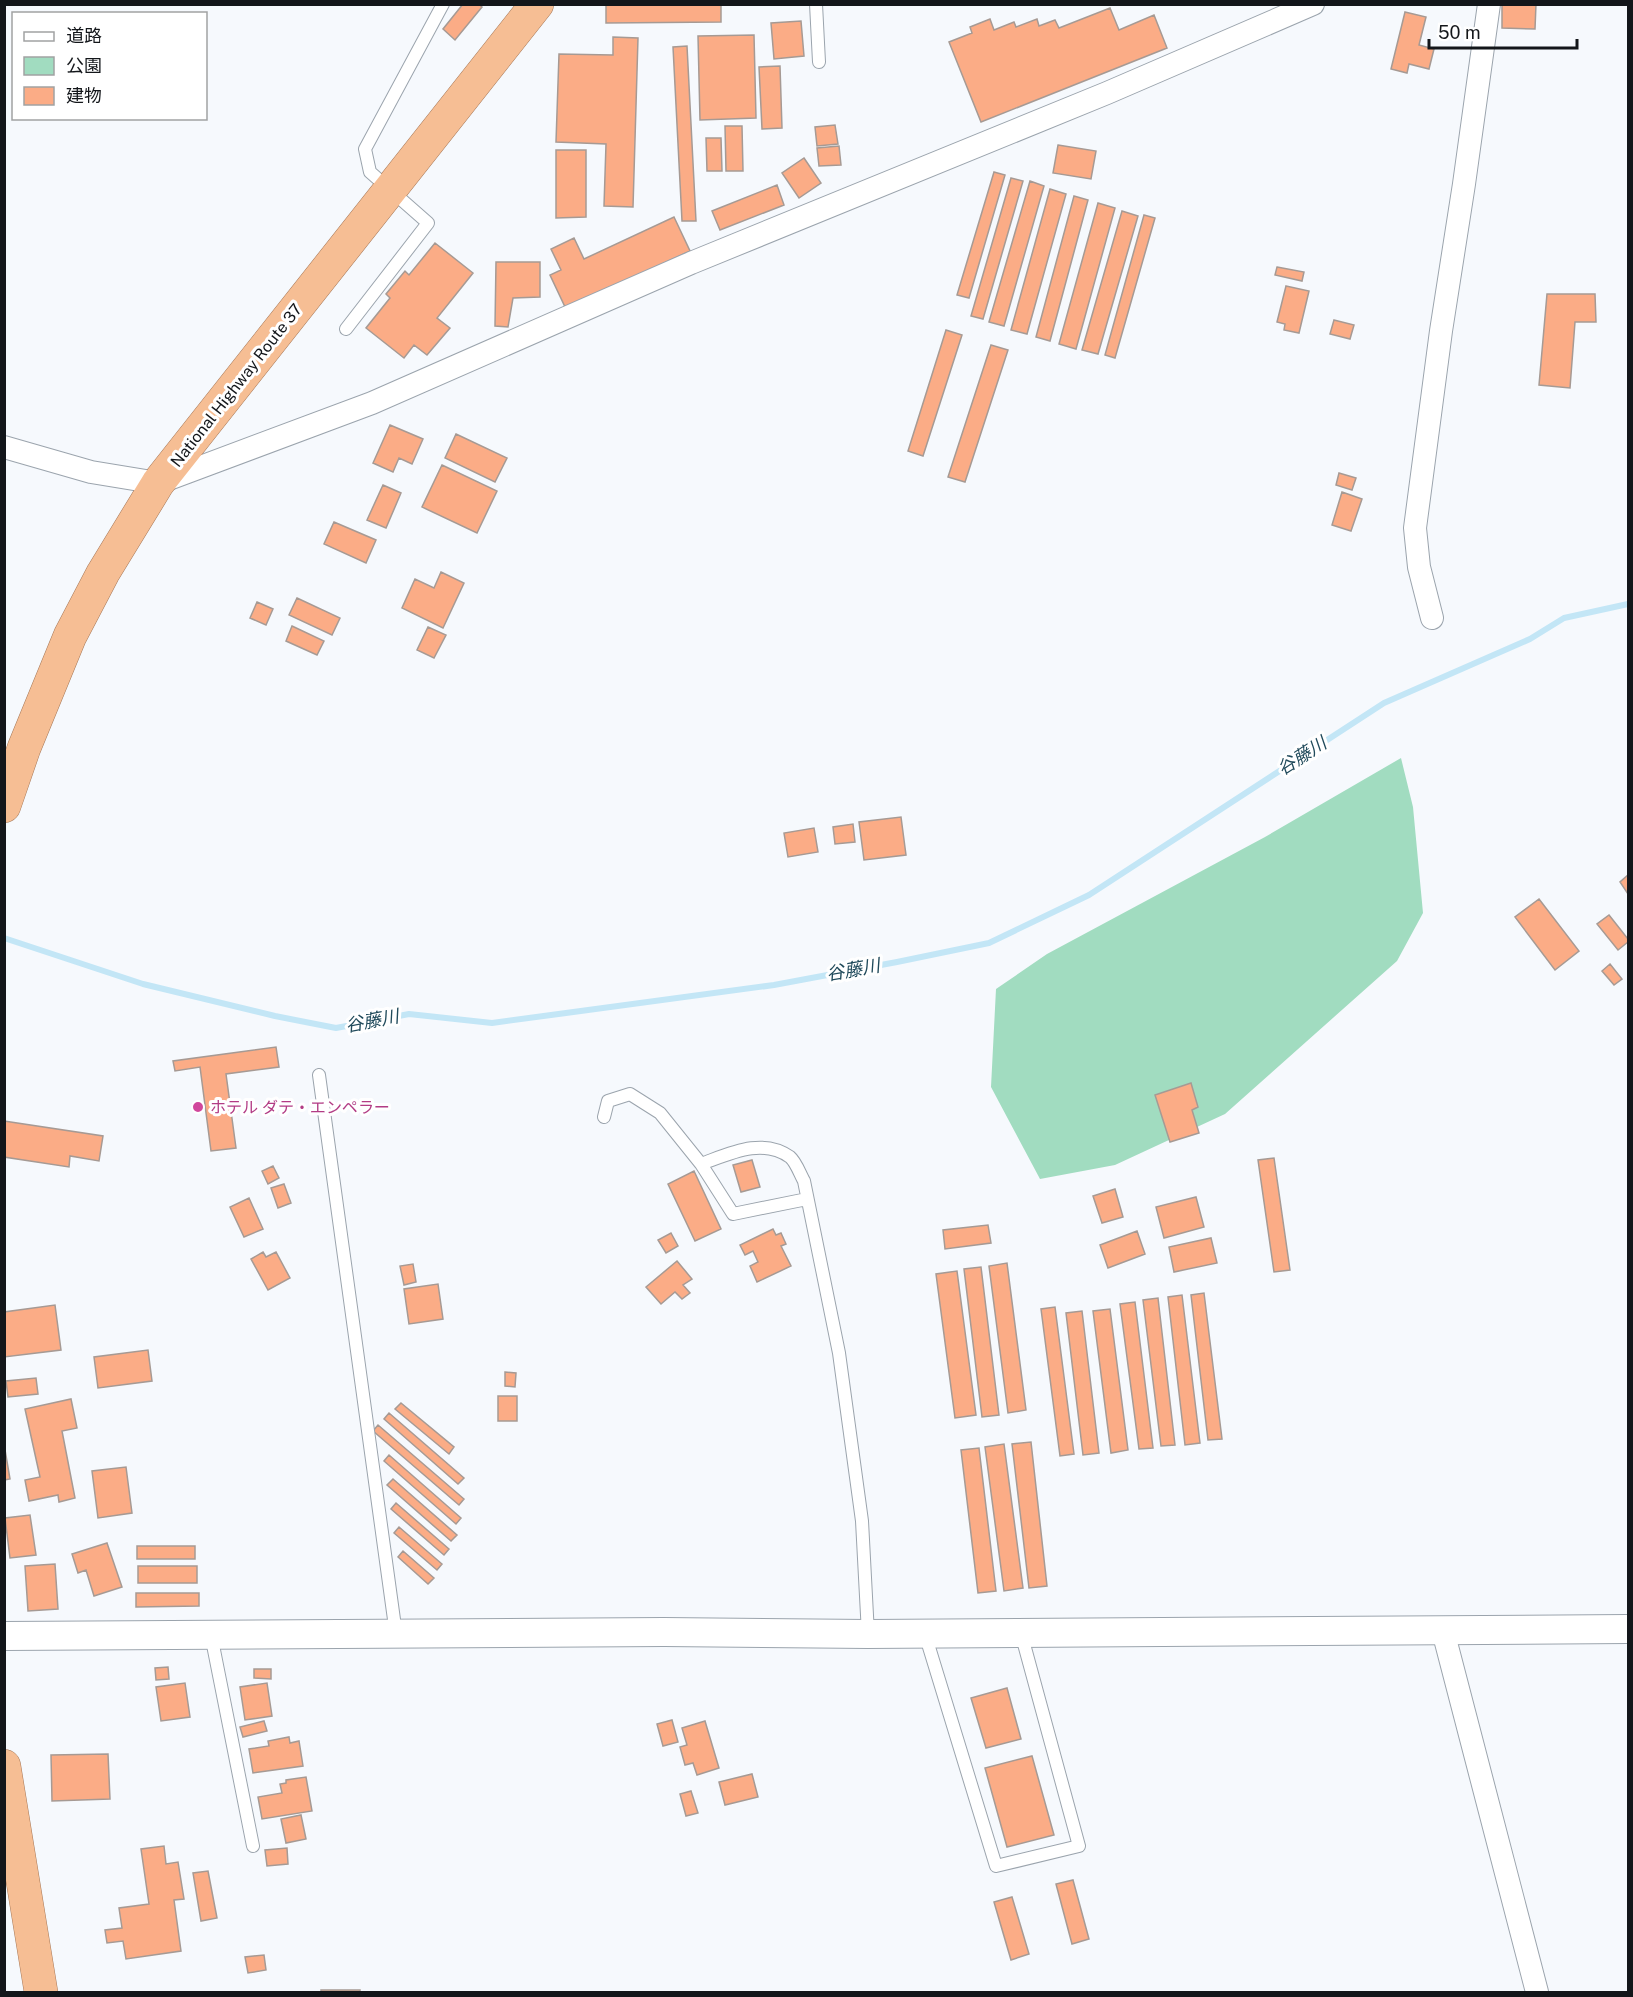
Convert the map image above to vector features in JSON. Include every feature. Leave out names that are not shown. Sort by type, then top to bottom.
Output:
[{"type":"highway","name":"National Highway Route 37","points":[[4,806],[24,748],[70,636],[103,573],[158,483],[537,4]]},
{"type":"highway","points":[[4,1766],[41,1992]]},
{"type":"street","points":[[4,447],[91,472],[158,483],[372,403],[691,263],[1107,93],[1313,4]]},
{"type":"street","points":[[1432,618],[1419,567],[1415,528],[1441,331],[1489,4]]},
{"type":"street","points":[[4,1636],[664,1632],[925,1634],[1629,1629]]},
{"type":"street","points":[[1443,1631],[1537,1992]]},
{"type":"lane","points":[[346,329],[428,223],[370,172],[365,149],[442,4]]},
{"type":"lane","points":[[816,4],[819,62]]},
{"type":"lane","points":[[319,1075],[396,1634]]},
{"type":"lane","points":[[604,1117],[608,1101],[630,1094],[660,1113],[701,1164],[733,1214],[807,1199]]},
{"type":"lane","points":[[701,1164],[746,1148],[768,1147],[791,1158],[804,1181],[839,1353],[862,1521],[868,1634]]},
{"type":"lane","points":[[925,1634],[996,1866],[1079,1846],[1021,1633]]},
{"type":"lane","points":[[211,1635],[253,1846]]},
{"type":"green space","points":[[1401,758],[1413,807],[1423,913],[1397,961],[1225,1114],[1115,1165],[1040,1179],[991,1087],[996,989],[1047,954],[1265,837]]},
{"type":"building","points":[[463,4],[479,4],[482,7],[455,40],[443,29]]},
{"type":"building","points":[[606,4],[721,4],[721,22],[606,23]]},
{"type":"building","points":[[1502,4],[1536,4],[1535,29],[1502,28]]},
{"type":"building","points":[[1110,8],[1119,30],[1154,15],[1167,48],[981,122],[949,42],[972,33],[970,27],[990,19],[994,30],[1014,22],[1016,27],[1037,19],[1039,26],[1055,20],[1059,28]]},
{"type":"building","points":[[1405,12],[1426,17],[1419,45],[1434,49],[1429,69],[1409,64],[1407,73],[1391,69]]},
{"type":"building","points":[[801,21],[804,56],[774,59],[771,23]]},
{"type":"building","points":[[754,35],[756,118],[700,120],[698,36]]},
{"type":"building","points":[[613,37],[638,38],[633,207],[604,206],[606,144],[556,142],[559,54],[613,55]]},
{"type":"building","points":[[687,46],[696,221],[682,221],[673,47]]},
{"type":"building","points":[[780,66],[782,128],[762,129],[759,67]]},
{"type":"building","points":[[835,125],[838,144],[817,146],[815,127]]},
{"type":"building","points":[[725,126],[742,126],[743,171],[726,171]]},
{"type":"building","points":[[706,138],[721,138],[722,171],[707,171]]},
{"type":"building","points":[[1058,145],[1096,151],[1091,179],[1053,173]]},
{"type":"building","points":[[839,146],[841,165],[819,166],[817,148]]},
{"type":"building","points":[[556,150],[586,150],[586,217],[556,218]]},
{"type":"building","points":[[804,158],[821,183],[799,198],[782,173]]},
{"type":"building","points":[[994,172],[1005,175],[969,298],[957,295]]},
{"type":"building","points":[[1011,178],[1023,181],[983,319],[971,316]]},
{"type":"building","points":[[1030,181],[1044,186],[1004,326],[989,322]]},
{"type":"building","points":[[777,185],[784,205],[720,230],[712,211]]},
{"type":"building","points":[[1050,189],[1066,194],[1027,334],[1011,330]]},
{"type":"building","points":[[1074,196],[1088,200],[1050,341],[1036,337]]},
{"type":"building","points":[[1098,203],[1115,208],[1076,349],[1059,344]]},
{"type":"building","points":[[1122,211],[1138,216],[1098,354],[1082,350]]},
{"type":"building","points":[[1144,215],[1155,218],[1115,358],[1105,355]]},
{"type":"building","points":[[674,217],[690,251],[566,309],[550,275],[561,270],[551,249],[574,238],[584,259]]},
{"type":"building","points":[[435,243],[473,273],[437,318],[450,328],[427,355],[414,345],[404,358],[366,328],[390,298],[386,294],[405,271],[409,275]]},
{"type":"building","points":[[496,262],[540,262],[540,297],[513,298],[508,327],[495,326]]},
{"type":"building","points":[[1277,267],[1304,272],[1302,281],[1275,275]]},
{"type":"building","points":[[1286,286],[1309,291],[1299,333],[1284,330],[1285,324],[1277,322]]},
{"type":"building","points":[[1547,294],[1595,294],[1596,322],[1575,322],[1570,388],[1539,385]]},
{"type":"building","points":[[1334,320],[1354,325],[1350,339],[1330,334]]},
{"type":"building","points":[[946,330],[962,335],[923,456],[908,451]]},
{"type":"building","points":[[991,345],[1008,350],[965,482],[948,477]]},
{"type":"building","points":[[390,425],[423,439],[412,464],[399,458],[393,472],[373,463]]},
{"type":"building","points":[[456,434],[507,458],[495,482],[445,458]]},
{"type":"building","points":[[442,465],[497,491],[477,533],[422,507]]},
{"type":"building","points":[[1339,473],[1356,478],[1352,490],[1336,485]]},
{"type":"building","points":[[383,485],[401,493],[386,528],[367,520]]},
{"type":"building","points":[[1342,492],[1362,499],[1351,531],[1332,525]]},
{"type":"building","points":[[334,522],[376,540],[366,563],[324,544]]},
{"type":"building","points":[[441,572],[464,583],[443,628],[402,608],[415,579],[434,588]]},
{"type":"building","points":[[297,598],[340,618],[332,635],[289,615]]},
{"type":"building","points":[[257,602],[273,609],[266,625],[250,618]]},
{"type":"building","points":[[292,626],[324,641],[317,655],[286,641]]},
{"type":"building","points":[[428,627],[446,635],[434,658],[417,650]]},
{"type":"building","points":[[901,817],[906,855],[864,860],[859,822]]},
{"type":"building","points":[[853,824],[855,842],[835,844],[833,827]]},
{"type":"building","points":[[814,828],[818,852],[788,857],[784,833]]},
{"type":"building","points":[[1628,875],[1628,894],[1620,882]]},
{"type":"building","points":[[1539,899],[1579,951],[1555,970],[1515,917]]},
{"type":"building","points":[[1609,915],[1628,939],[1628,942],[1618,950],[1597,924]]},
{"type":"building","points":[[1610,964],[1622,979],[1614,985],[1602,971]]},
{"type":"building","points":[[276,1047],[279,1067],[226,1074],[236,1148],[211,1151],[200,1067],[175,1071],[173,1061]]},
{"type":"building","points":[[1191,1083],[1198,1107],[1192,1110],[1199,1133],[1170,1142],[1155,1095]]},
{"type":"building","points":[[4,1121],[103,1136],[99,1161],[70,1156],[69,1167],[4,1157]]},
{"type":"building","points":[[1274,1158],[1290,1270],[1274,1272],[1258,1160]]},
{"type":"building","points":[[752,1160],[760,1187],[741,1192],[733,1165]]},
{"type":"building","points":[[273,1166],[279,1178],[268,1184],[262,1171]]},
{"type":"building","points":[[694,1171],[721,1229],[695,1241],[668,1184]]},
{"type":"building","points":[[284,1184],[291,1203],[278,1208],[271,1188]]},
{"type":"building","points":[[1115,1189],[1123,1217],[1102,1223],[1093,1196]]},
{"type":"building","points":[[1196,1197],[1204,1227],[1164,1238],[1156,1207]]},
{"type":"building","points":[[249,1198],[263,1229],[244,1237],[230,1207]]},
{"type":"building","points":[[988,1225],[991,1243],[945,1249],[943,1230]]},
{"type":"building","points":[[773,1229],[776,1235],[781,1233],[786,1244],[781,1246],[791,1266],[757,1282],[750,1266],[758,1262],[753,1251],[745,1255],[740,1245]]},
{"type":"building","points":[[1137,1231],[1145,1254],[1108,1268],[1100,1245]]},
{"type":"building","points":[[671,1233],[678,1246],[666,1253],[658,1240]]},
{"type":"building","points":[[1211,1238],[1217,1263],[1174,1272],[1169,1247]]},
{"type":"building","points":[[263,1252],[266,1257],[276,1252],[290,1278],[268,1290],[251,1259]]},
{"type":"building","points":[[677,1261],[692,1279],[683,1285],[690,1293],[682,1299],[675,1292],[661,1304],[646,1287]]},
{"type":"building","points":[[1007,1263],[1026,1410],[1008,1413],[989,1266]]},
{"type":"building","points":[[413,1264],[416,1282],[404,1285],[400,1266]]},
{"type":"building","points":[[981,1267],[999,1415],[982,1417],[964,1269]]},
{"type":"building","points":[[957,1271],[976,1415],[955,1418],[936,1274]]},
{"type":"building","points":[[438,1284],[443,1319],[409,1324],[404,1289]]},
{"type":"building","points":[[1204,1293],[1222,1439],[1208,1440],[1191,1295]]},
{"type":"building","points":[[1182,1295],[1200,1443],[1185,1445],[1168,1297]]},
{"type":"building","points":[[1158,1298],[1175,1445],[1161,1446],[1143,1300]]},
{"type":"building","points":[[1135,1302],[1153,1448],[1139,1449],[1120,1304]]},
{"type":"building","points":[[55,1305],[61,1350],[4,1357],[4,1312]]},
{"type":"building","points":[[1055,1307],[1074,1454],[1060,1456],[1041,1309]]},
{"type":"building","points":[[1110,1309],[1128,1450],[1111,1453],[1093,1311]]},
{"type":"building","points":[[1082,1311],[1099,1453],[1083,1455],[1066,1313]]},
{"type":"building","points":[[148,1350],[152,1381],[98,1388],[94,1357]]},
{"type":"building","points":[[505,1372],[516,1373],[515,1387],[505,1386]]},
{"type":"building","points":[[36,1378],[38,1394],[8,1397],[6,1381]]},
{"type":"building","points":[[498,1396],[517,1396],[517,1421],[498,1421]]},
{"type":"building","points":[[71,1399],[77,1428],[62,1431],[75,1498],[59,1502],[58,1495],[29,1501],[25,1480],[40,1477],[25,1409]]},
{"type":"building","points":[[401,1403],[454,1447],[449,1454],[395,1409]]},
{"type":"building","points":[[389,1413],[464,1478],[458,1484],[384,1419]]},
{"type":"building","points":[[378,1425],[464,1499],[459,1505],[373,1431]]},
{"type":"building","points":[[1031,1442],[1047,1586],[1029,1588],[1012,1444]]},
{"type":"building","points":[[4,1444],[10,1479],[4,1480]]},
{"type":"building","points":[[1004,1444],[1023,1588],[1004,1591],[985,1447]]},
{"type":"building","points":[[979,1448],[996,1591],[978,1593],[961,1450]]},
{"type":"building","points":[[389,1455],[461,1518],[456,1524],[384,1461]]},
{"type":"building","points":[[126,1467],[132,1513],[98,1518],[92,1471]]},
{"type":"building","points":[[393,1479],[457,1535],[451,1541],[387,1485]]},
{"type":"building","points":[[396,1503],[449,1549],[444,1555],[391,1509]]},
{"type":"building","points":[[30,1515],[36,1555],[10,1558],[5,1518]]},
{"type":"building","points":[[399,1527],[442,1564],[437,1570],[394,1533]]},
{"type":"building","points":[[107,1543],[122,1587],[94,1596],[86,1570],[78,1573],[72,1554]]},
{"type":"building","points":[[137,1546],[195,1546],[195,1559],[137,1559]]},
{"type":"building","points":[[403,1551],[434,1578],[428,1584],[398,1557]]},
{"type":"building","points":[[55,1564],[58,1609],[28,1611],[25,1566]]},
{"type":"building","points":[[138,1566],[197,1566],[197,1583],[138,1583]]},
{"type":"building","points":[[136,1593],[199,1593],[199,1606],[136,1607]]},
{"type":"building","points":[[168,1667],[169,1679],[156,1680],[155,1668]]},
{"type":"building","points":[[254,1669],[271,1669],[271,1679],[254,1678]]},
{"type":"building","points":[[185,1683],[190,1717],[161,1721],[156,1687]]},
{"type":"building","points":[[267,1683],[272,1716],[245,1720],[240,1687]]},
{"type":"building","points":[[1007,1688],[1021,1739],[986,1748],[971,1698]]},
{"type":"building","points":[[672,1720],[678,1742],[663,1746],[657,1724]]},
{"type":"building","points":[[264,1721],[267,1731],[243,1737],[240,1727]]},
{"type":"building","points":[[705,1721],[719,1768],[697,1775],[693,1763],[685,1765],[680,1747],[687,1745],[682,1728]]},
{"type":"building","points":[[289,1737],[290,1743],[299,1741],[303,1766],[253,1773],[249,1749],[269,1746],[268,1741]]},
{"type":"building","points":[[108,1754],[110,1799],[52,1801],[51,1755]]},
{"type":"building","points":[[1032,1756],[1054,1835],[1007,1847],[985,1768]]},
{"type":"building","points":[[752,1774],[758,1797],[725,1805],[719,1782]]},
{"type":"building","points":[[306,1777],[312,1811],[262,1819],[258,1797],[282,1793],[280,1784],[286,1783],[286,1780]]},
{"type":"building","points":[[691,1791],[698,1813],[686,1816],[680,1794]]},
{"type":"building","points":[[301,1815],[306,1839],[286,1843],[281,1819]]},
{"type":"building","points":[[164,1846],[166,1864],[178,1862],[184,1899],[174,1900],[181,1951],[126,1959],[123,1941],[107,1943],[105,1930],[122,1928],[119,1908],[149,1904],[141,1849]]},
{"type":"building","points":[[287,1848],[288,1864],[267,1866],[265,1850]]},
{"type":"building","points":[[208,1871],[217,1918],[201,1921],[193,1873]]},
{"type":"building","points":[[1073,1880],[1089,1939],[1072,1944],[1056,1884]]},
{"type":"building","points":[[1012,1897],[1029,1954],[1011,1960],[994,1902]]},
{"type":"building","points":[[264,1955],[266,1970],[248,1973],[245,1957]]},
{"type":"building","points":[[321,1990],[360,1990],[360,1992],[321,1992]]},
{"type":"waterway","name":"谷藤川","points":[[4,938],[143,984],[275,1016],[336,1028],[409,1014],[492,1023],[774,985],[897,962],[989,943],[1089,895],[1384,703],[1530,639],[1564,618],[1628,604]]},
{"type":"place","name":"ホテル ダテ・エンペラー","points":[[198,1107]]}]
